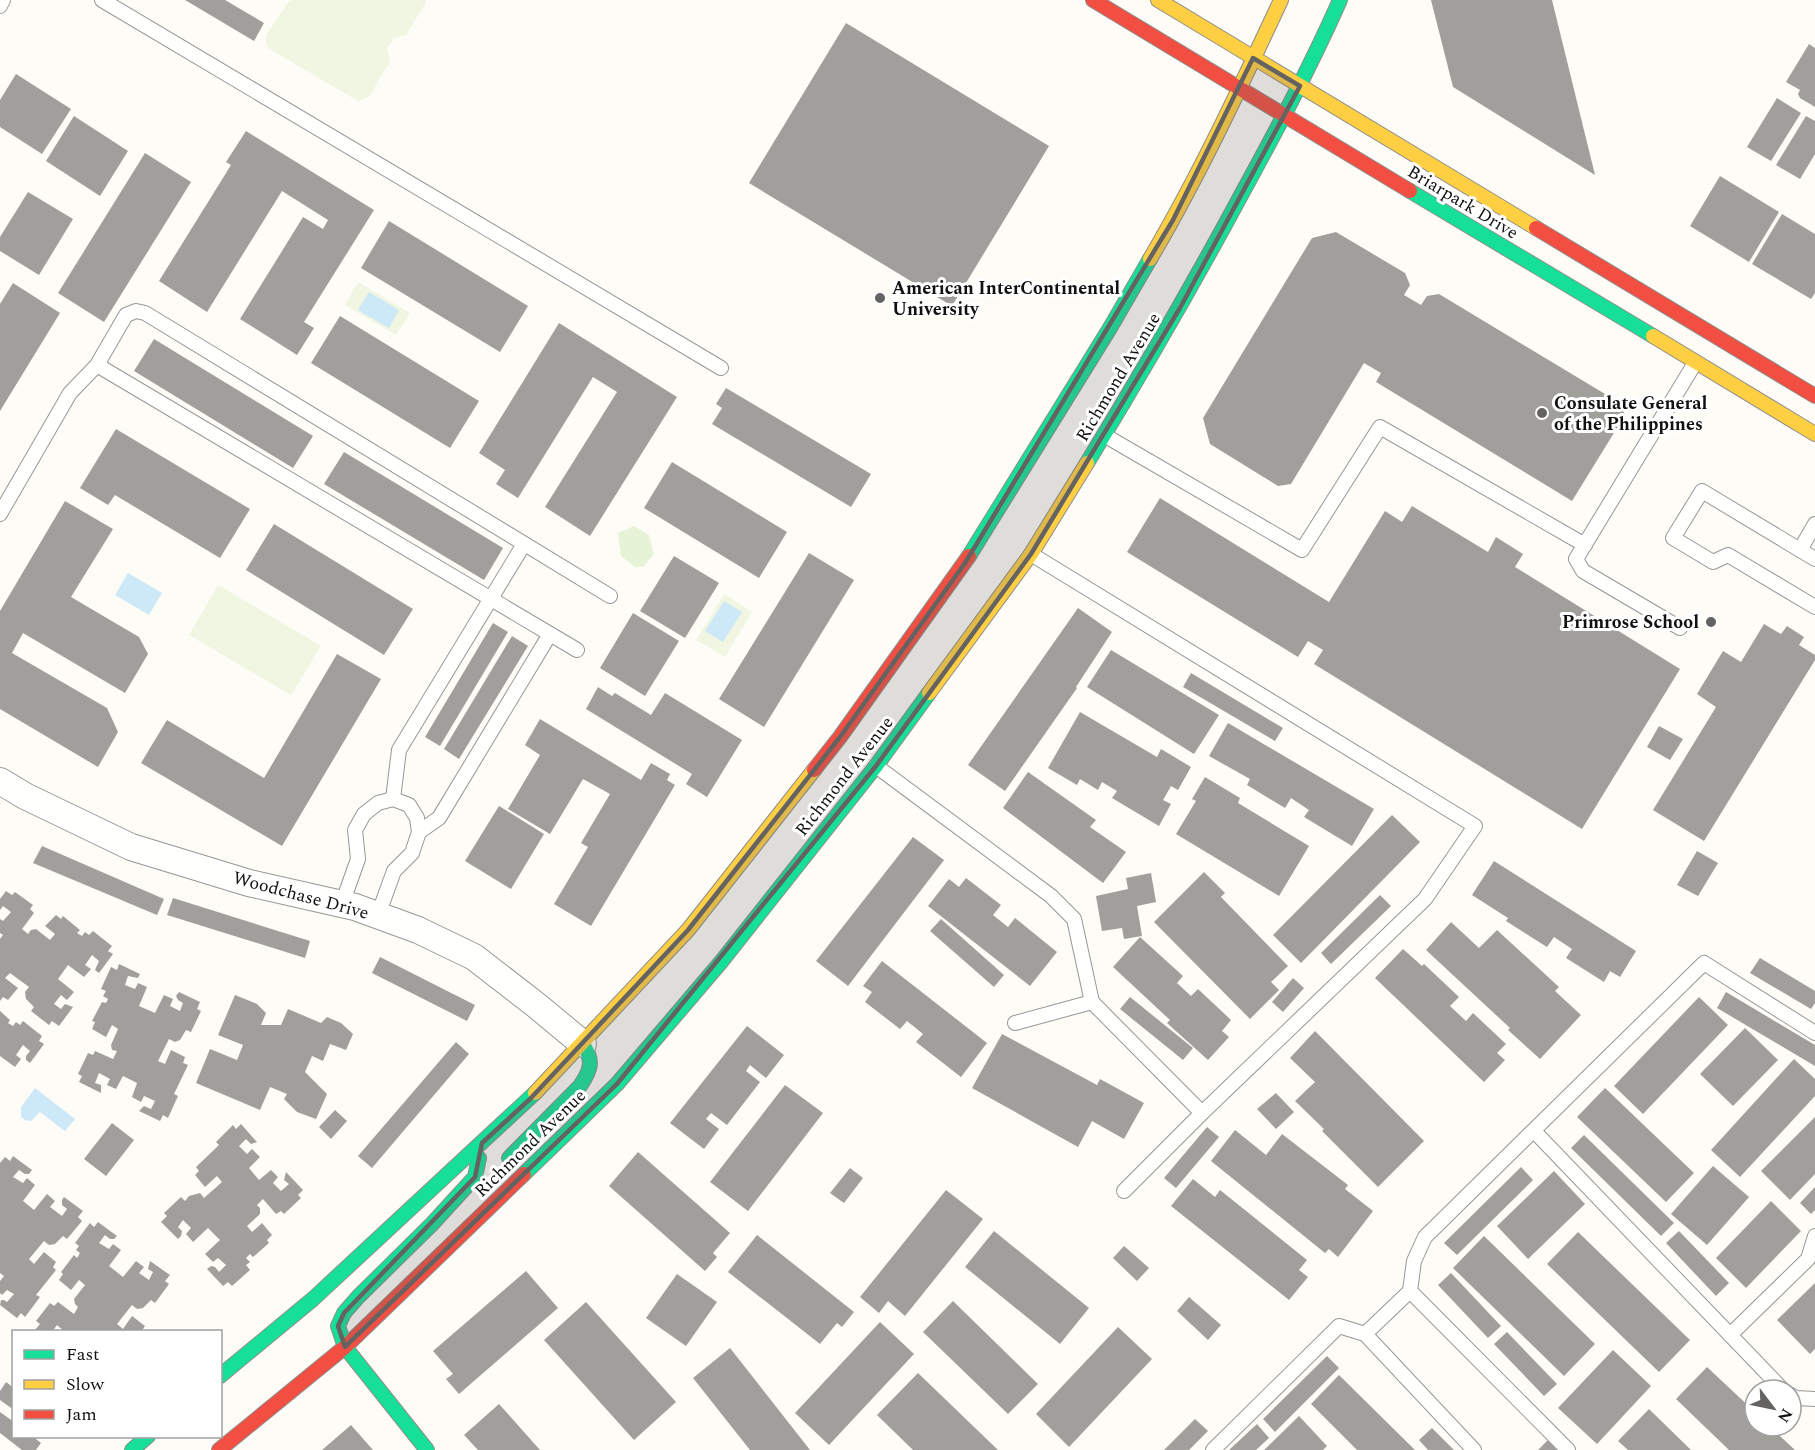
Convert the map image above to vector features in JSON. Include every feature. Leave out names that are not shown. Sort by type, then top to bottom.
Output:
[{"type":"main road","name":"Briarpark Drive","points":[[1093,0],[1815,434]]},
{"type":"main road","name":"Briarpark Drive","points":[[1158,0],[1815,396]]},
{"type":"main road","name":"Richmond Avenue","points":[[222,1374],[313,1299],[530,1099],[688,930],[845,741],[1060,420],[1173,220],[1240,89],[1281,0]]},
{"type":"main road","name":"Richmond Avenue","points":[[219,1450],[345,1347],[617,1084],[721,962],[1031,554],[1099,434],[1180,308],[1285,115],[1340,0]]},
{"type":"main road","points":[[499,1172],[509,1158],[580,1086],[589,1073],[590,1055],[582,1044]]},
{"type":"main road","points":[[427,1450],[345,1347],[338,1326],[344,1313],[432,1224],[474,1177],[482,1143]]},
{"type":"main road","points":[[477,1220],[489,1189]]},
{"type":"main road","points":[[132,1450],[147,1438]]},
{"type":"street","name":"Woodchase Drive","points":[[0,781],[25,796],[131,847],[249,883],[342,904],[418,930],[474,957],[582,1044]]},
{"type":"lane","points":[[0,6],[3,0]]},
{"type":"lane","points":[[102,0],[721,368]]},
{"type":"lane","points":[[0,514],[70,393],[97,365],[126,315],[136,311],[145,313],[610,596]]},
{"type":"lane","points":[[1680,628],[1583,571],[1576,559],[1695,363]]},
{"type":"lane","points":[[97,365],[577,650]]},
{"type":"lane","points":[[1099,434],[1302,550],[1380,427],[1585,545]]},
{"type":"lane","points":[[1815,559],[1702,490],[1672,538],[1713,562],[1728,555],[1815,607]]},
{"type":"lane","points":[[1800,550],[1815,524]]},
{"type":"lane","points":[[393,799],[399,750],[489,598],[524,544]]},
{"type":"lane","points":[[1031,554],[1475,826],[1425,899],[1202,1113],[1125,1191]]},
{"type":"lane","points":[[419,832],[439,818],[550,634]]},
{"type":"lane","points":[[872,762],[1051,896],[1074,919],[1092,1002],[1202,1113]]},
{"type":"lane","points":[[342,904],[358,859],[355,830],[364,814],[378,803],[393,799],[409,805],[417,818],[419,832],[412,853],[394,871],[378,915]]},
{"type":"lane","points":[[1365,1334],[1410,1290],[1414,1261],[1425,1237],[1704,963],[1815,1033]]},
{"type":"lane","points":[[1016,1023],[1092,1002]]},
{"type":"lane","points":[[1534,1131],[1771,1378]]},
{"type":"lane","points":[[1730,1335],[1808,1258],[1815,1236]]},
{"type":"lane","points":[[1410,1290],[1568,1450]]},
{"type":"lane","points":[[1213,1450],[1339,1326],[1365,1334],[1474,1450]]},
{"type":"highlighted area","points":[[1253,58],[1300,86],[1180,308],[1031,554],[876,766],[617,1084],[345,1347],[338,1326],[344,1313],[475,1177],[482,1143],[530,1099],[688,930],[840,737],[965,563],[1173,220]]},
{"type":"green space","points":[[426,0],[426,2],[406,35],[394,38],[387,48],[390,61],[369,97],[358,101],[268,48],[265,37],[289,1]]},
{"type":"green space","points":[[358,282],[410,313],[396,335],[345,305]]},
{"type":"green space","points":[[634,526],[649,535],[654,554],[643,567],[635,567],[621,556],[618,533]]},
{"type":"green space","points":[[218,585],[321,646],[291,695],[189,635]]},
{"type":"green space","points":[[724,594],[752,612],[725,657],[696,640]]},
{"type":"water","points":[[369,292],[399,310],[389,328],[358,310]]},
{"type":"water","points":[[128,573],[162,593],[149,615],[115,595]]},
{"type":"water","points":[[724,601],[742,612],[723,642],[705,631]]},
{"type":"water","points":[[35,1088],[75,1119],[65,1131],[40,1112],[31,1121],[21,1117],[21,1107]]},
{"type":"building","points":[[185,0],[225,0],[264,23],[254,41]]},
{"type":"building","points":[[1431,0],[1552,0],[1595,175],[1453,87]]},
{"type":"building","points":[[846,23],[1049,146],[952,306],[749,183]]},
{"type":"building","points":[[1809,44],[1815,48],[1815,107],[1800,98],[1798,94],[1800,90],[1786,82]]},
{"type":"building","points":[[16,74],[71,109],[42,154],[0,127],[0,100]]},
{"type":"building","points":[[1777,98],[1801,113],[1771,161],[1747,147]]},
{"type":"building","points":[[74,116],[128,151],[100,196],[46,161]]},
{"type":"building","points":[[1806,116],[1815,121],[1815,154],[1800,179],[1776,165]]},
{"type":"building","points":[[246,131],[374,210],[304,322],[314,328],[297,355],[240,319],[303,217],[323,229],[328,220],[282,191],[207,312],[159,281],[231,165],[226,162]]},
{"type":"building","points":[[145,153],[191,182],[104,322],[58,293]]},
{"type":"building","points":[[1720,176],[1779,212],[1749,262],[1690,226]]},
{"type":"building","points":[[28,192],[73,219],[39,275],[0,251],[0,237]]},
{"type":"building","points":[[1782,214],[1815,234],[1815,293],[1811,299],[1752,264]]},
{"type":"building","points":[[389,221],[528,306],[500,352],[361,268]]},
{"type":"building","points":[[1336,232],[1405,273],[1410,285],[1404,295],[1421,305],[1427,296],[1439,294],[1620,403],[1625,415],[1572,501],[1376,382],[1381,373],[1364,363],[1291,484],[1278,486],[1210,444],[1203,418],[1312,238]]},
{"type":"building","points":[[13,283],[60,313],[0,411],[0,304]]},
{"type":"building","points":[[340,316],[479,401],[450,448],[311,363]]},
{"type":"building","points":[[559,323],[677,397],[590,536],[545,507],[617,392],[593,377],[518,498],[496,484],[505,470],[479,453]]},
{"type":"building","points":[[154,339],[313,436],[293,468],[134,371]]},
{"type":"building","points":[[726,388],[871,474],[851,507],[712,424],[722,408],[716,404]]},
{"type":"building","points":[[116,429],[250,509],[220,558],[115,495],[108,505],[80,488]]},
{"type":"building","points":[[344,452],[503,548],[484,580],[324,484]]},
{"type":"building","points":[[672,462],[787,532],[759,578],[644,508]]},
{"type":"building","points":[[1160,498],[1329,602],[1385,511],[1402,522],[1412,506],[1488,552],[1496,537],[1523,554],[1515,567],[1680,669],[1582,829],[1314,664],[1323,650],[1308,641],[1298,657],[1127,552]]},
{"type":"building","points":[[65,501],[113,529],[71,597],[139,637],[148,654],[125,693],[23,633],[12,653],[107,708],[118,732],[98,767],[0,709],[0,611]]},
{"type":"building","points":[[274,524],[413,609],[384,655],[246,570]]},
{"type":"building","points":[[809,553],[854,580],[764,727],[719,699]]},
{"type":"building","points":[[674,556],[719,583],[685,638],[640,611]]},
{"type":"building","points":[[1078,608],[1112,632],[1077,688],[1005,791],[968,765]]},
{"type":"building","points":[[633,613],[679,641],[645,696],[600,668]]},
{"type":"building","points":[[493,623],[508,632],[440,746],[425,737]]},
{"type":"building","points":[[1764,624],[1781,634],[1787,626],[1804,637],[1799,645],[1815,655],[1815,660],[1704,841],[1653,810],[1716,707],[1697,694],[1723,651],[1741,662]]},
{"type":"building","points":[[512,636],[528,646],[459,759],[444,749]]},
{"type":"building","points":[[1111,650],[1219,715],[1194,754],[1087,687]]},
{"type":"building","points":[[337,654],[381,679],[282,846],[141,763],[167,720],[264,778]]},
{"type":"building","points":[[1191,673],[1283,728],[1275,741],[1183,687]]},
{"type":"building","points":[[598,687],[612,696],[615,693],[651,715],[665,693],[742,740],[707,797],[686,784],[692,774],[586,709]]},
{"type":"building","points":[[1080,712],[1157,757],[1161,749],[1191,767],[1178,790],[1171,786],[1163,800],[1171,804],[1159,826],[1112,798],[1117,791],[1102,782],[1098,790],[1080,779],[1077,785],[1048,768]]},
{"type":"building","points":[[540,719],[641,780],[651,763],[670,774],[667,780],[675,785],[591,926],[554,904],[588,847],[581,843],[610,794],[583,779],[550,834],[508,809],[540,755],[525,745]]},
{"type":"building","points":[[1228,723],[1374,809],[1352,846],[1304,817],[1309,810],[1291,798],[1285,808],[1247,785],[1250,779],[1209,756]]},
{"type":"building","points":[[1659,726],[1683,739],[1670,760],[1647,747]]},
{"type":"building","points":[[1028,772],[1096,820],[1090,827],[1126,852],[1103,883],[1003,808]]},
{"type":"building","points":[[1205,777],[1240,798],[1238,803],[1309,846],[1279,896],[1176,834],[1196,801],[1192,799]]},
{"type":"building","points":[[499,806],[544,834],[511,889],[465,861]]},
{"type":"building","points":[[1392,815],[1420,842],[1301,963],[1273,935]]},
{"type":"building","points":[[913,837],[944,860],[848,986],[816,961]]},
{"type":"building","points":[[42,846],[164,899],[157,915],[33,863]]},
{"type":"building","points":[[1697,851],[1718,863],[1698,896],[1677,885]]},
{"type":"building","points":[[1494,861],[1636,951],[1620,977],[1610,971],[1604,982],[1566,958],[1572,949],[1554,937],[1547,947],[1506,921],[1508,918],[1472,895]]},
{"type":"building","points":[[1204,872],[1225,893],[1221,897],[1288,966],[1271,982],[1279,990],[1250,1019],[1154,922]]},
{"type":"building","points":[[1151,873],[1156,902],[1137,906],[1142,936],[1124,939],[1122,928],[1102,931],[1096,896],[1128,889],[1126,878]]},
{"type":"building","points":[[966,878],[1001,905],[993,915],[1008,927],[1015,918],[1057,952],[1030,986],[928,906],[949,879],[959,887]]},
{"type":"building","points":[[6,891],[12,895],[15,892],[33,905],[30,909],[34,913],[22,929],[28,934],[31,930],[36,929],[50,940],[55,934],[45,926],[56,915],[61,919],[63,916],[80,930],[77,933],[82,936],[85,932],[89,935],[93,931],[112,946],[108,951],[113,954],[99,973],[95,970],[99,961],[92,955],[85,965],[91,969],[84,977],[68,965],[58,979],[74,992],[67,1000],[61,995],[54,1004],[61,1009],[65,1004],[73,1007],[59,1026],[52,1021],[49,1025],[31,1011],[34,1007],[26,999],[25,992],[29,987],[10,973],[5,978],[18,988],[8,1000],[3,997],[0,1001],[0,939],[3,935],[0,933],[0,919],[3,921],[11,912],[3,906],[0,910],[0,899]]},
{"type":"building","points":[[1380,895],[1391,906],[1331,964],[1321,953]]},
{"type":"building","points":[[173,898],[310,941],[305,958],[167,915]]},
{"type":"building","points":[[941,919],[1004,975],[994,987],[930,931]]},
{"type":"building","points":[[1451,922],[1479,948],[1497,930],[1559,987],[1555,991],[1581,1015],[1540,1059],[1426,950]]},
{"type":"building","points":[[1140,937],[1183,976],[1177,983],[1191,996],[1198,989],[1231,1020],[1222,1031],[1229,1037],[1208,1060],[1167,1023],[1170,1020],[1113,967]]},
{"type":"building","points":[[1403,949],[1422,966],[1424,964],[1459,997],[1450,1006],[1466,1021],[1473,1013],[1506,1044],[1497,1053],[1505,1060],[1484,1082],[1375,978]]},
{"type":"building","points":[[380,957],[475,1005],[467,1021],[372,973]]},
{"type":"building","points":[[1760,958],[1815,991],[1815,1003],[1811,1009],[1750,973]]},
{"type":"building","points":[[882,961],[987,1043],[961,1077],[916,1042],[923,1034],[907,1021],[900,1029],[865,1002],[872,992],[863,986]]},
{"type":"building","points":[[119,964],[140,974],[138,978],[128,976],[125,985],[135,989],[138,983],[147,987],[139,1006],[155,1013],[164,995],[173,999],[170,1006],[180,1011],[183,1003],[176,996],[179,992],[200,1002],[197,1009],[201,1011],[191,1032],[186,1030],[180,1040],[175,1042],[169,1039],[158,1061],[165,1064],[171,1050],[185,1057],[183,1063],[188,1065],[174,1094],[178,1096],[168,1118],[163,1115],[160,1121],[139,1111],[144,1106],[151,1109],[155,1101],[144,1096],[141,1102],[132,1097],[137,1083],[123,1076],[116,1089],[107,1085],[110,1079],[99,1073],[95,1083],[101,1085],[101,1093],[79,1082],[82,1076],[78,1074],[88,1053],[93,1055],[95,1051],[113,1059],[117,1051],[112,1050],[111,1045],[118,1029],[112,1025],[106,1037],[92,1029],[95,1022],[92,1021],[102,1002],[106,1003],[108,999],[103,996],[106,991],[101,989],[111,967],[117,970]]},
{"type":"building","points":[[1293,978],[1304,988],[1283,1012],[1272,1002]]},
{"type":"building","points":[[1726,992],[1815,1045],[1815,1066],[1717,1008]]},
{"type":"building","points":[[235,995],[257,1004],[266,1013],[261,1025],[281,1025],[288,1009],[321,1023],[327,1017],[341,1023],[353,1034],[346,1050],[330,1044],[323,1061],[312,1056],[305,1072],[327,1094],[316,1119],[297,1112],[284,1099],[287,1094],[270,1087],[260,1110],[196,1083],[210,1049],[237,1060],[243,1045],[218,1035]]},
{"type":"building","points":[[1130,997],[1193,1048],[1183,1060],[1120,1009]]},
{"type":"building","points":[[1699,997],[1728,1025],[1643,1114],[1614,1086]]},
{"type":"building","points":[[0,1011],[10,1020],[8,1023],[13,1026],[16,1022],[20,1025],[23,1021],[42,1036],[39,1041],[44,1044],[30,1063],[26,1060],[26,1056],[30,1051],[23,1045],[16,1055],[21,1059],[15,1067],[0,1056]]},
{"type":"building","points":[[747,1026],[784,1055],[766,1078],[750,1065],[746,1071],[760,1082],[727,1125],[711,1113],[706,1119],[719,1129],[704,1149],[670,1123]]},
{"type":"building","points":[[1745,1028],[1778,1060],[1733,1106],[1700,1074]]},
{"type":"building","points":[[1315,1031],[1424,1141],[1378,1187],[1295,1101],[1315,1082],[1290,1058]]},
{"type":"building","points":[[1002,1034],[1097,1085],[1100,1079],[1144,1103],[1124,1139],[1092,1121],[1078,1147],[972,1088]]},
{"type":"building","points":[[456,1042],[469,1054],[372,1168],[358,1156]]},
{"type":"building","points":[[1794,1059],[1815,1079],[1815,1096],[1740,1177],[1711,1150]]},
{"type":"building","points":[[785,1085],[823,1113],[748,1211],[710,1182]]},
{"type":"building","points":[[1605,1088],[1694,1173],[1666,1202],[1577,1117]]},
{"type":"building","points":[[1276,1093],[1294,1112],[1276,1129],[1257,1109]]},
{"type":"building","points":[[335,1110],[347,1121],[331,1139],[319,1127]]},
{"type":"building","points":[[1815,1117],[1815,1174],[1790,1200],[1761,1171]]},
{"type":"building","points":[[112,1123],[134,1140],[106,1176],[84,1159]]},
{"type":"building","points":[[241,1124],[257,1142],[251,1144],[246,1139],[239,1146],[247,1154],[252,1149],[260,1157],[249,1168],[259,1180],[271,1170],[278,1177],[273,1183],[281,1191],[289,1184],[284,1180],[286,1172],[303,1190],[298,1195],[301,1198],[284,1214],[281,1211],[276,1214],[263,1199],[257,1205],[260,1208],[260,1214],[247,1226],[252,1232],[262,1223],[272,1235],[267,1240],[269,1243],[253,1257],[250,1254],[246,1258],[250,1262],[246,1265],[250,1270],[232,1286],[228,1282],[223,1286],[207,1269],[211,1266],[215,1267],[219,1272],[226,1265],[218,1258],[213,1262],[205,1254],[220,1240],[208,1228],[193,1242],[186,1234],[191,1228],[183,1220],[178,1227],[182,1231],[178,1239],[161,1222],[167,1216],[164,1213],[181,1197],[185,1201],[189,1196],[200,1193],[204,1198],[222,1182],[217,1176],[205,1187],[195,1175],[199,1171],[196,1167],[219,1145],[216,1142],[233,1125],[236,1129]]},
{"type":"building","points":[[1207,1127],[1219,1137],[1176,1188],[1164,1178]]},
{"type":"building","points":[[1235,1130],[1266,1155],[1282,1134],[1348,1185],[1345,1189],[1373,1211],[1338,1257],[1329,1249],[1325,1253],[1211,1161]]},
{"type":"building","points":[[1584,1135],[1674,1223],[1661,1236],[1571,1148]]},
{"type":"building","points":[[638,1152],[730,1233],[713,1253],[717,1257],[705,1271],[609,1186]]},
{"type":"building","points":[[13,1156],[32,1170],[29,1174],[25,1174],[19,1170],[13,1177],[23,1183],[27,1178],[35,1185],[23,1201],[34,1210],[47,1194],[55,1201],[50,1207],[62,1216],[67,1209],[62,1205],[64,1197],[83,1211],[78,1217],[82,1221],[67,1239],[63,1236],[55,1244],[49,1245],[44,1241],[29,1259],[34,1264],[44,1252],[56,1262],[53,1267],[56,1270],[36,1295],[40,1297],[25,1317],[21,1313],[17,1318],[0,1305],[1,1300],[7,1302],[14,1294],[7,1290],[2,1295],[0,1293],[0,1281],[4,1276],[0,1273],[0,1163],[5,1157],[10,1161]]},
{"type":"building","points":[[1713,1166],[1749,1197],[1707,1245],[1671,1214]]},
{"type":"building","points":[[1521,1167],[1533,1180],[1457,1255],[1444,1243]]},
{"type":"building","points":[[850,1168],[863,1178],[844,1203],[830,1193]]},
{"type":"building","points":[[1554,1171],[1585,1204],[1528,1259],[1497,1226]]},
{"type":"building","points":[[1193,1179],[1215,1197],[1220,1190],[1307,1260],[1299,1270],[1308,1277],[1289,1300],[1171,1206]]},
{"type":"building","points":[[1815,1187],[1815,1210],[1811,1214],[1800,1203]]},
{"type":"building","points":[[946,1190],[983,1219],[905,1316],[888,1301],[879,1313],[860,1297]]},
{"type":"building","points":[[1771,1201],[1801,1231],[1746,1288],[1716,1258]]},
{"type":"building","points":[[98,1222],[117,1236],[110,1239],[105,1235],[99,1243],[109,1249],[113,1244],[121,1250],[109,1266],[123,1277],[136,1261],[144,1267],[139,1273],[149,1280],[153,1272],[148,1269],[150,1261],[170,1275],[165,1281],[169,1284],[155,1303],[151,1300],[143,1308],[137,1309],[132,1305],[117,1324],[123,1329],[132,1316],[145,1326],[142,1330],[63,1330],[57,1325],[53,1330],[35,1330],[40,1324],[36,1321],[50,1303],[54,1306],[58,1302],[74,1314],[78,1307],[74,1299],[85,1285],[79,1280],[71,1290],[59,1280],[63,1274],[61,1272],[74,1255],[77,1258],[80,1253],[76,1250],[79,1246],[75,1243],[90,1223],[94,1227]]},
{"type":"building","points":[[994,1231],[1089,1308],[1060,1344],[965,1267]]},
{"type":"building","points":[[1679,1231],[1729,1283],[1716,1296],[1666,1243]]},
{"type":"building","points":[[1578,1232],[1690,1340],[1659,1372],[1547,1264]]},
{"type":"building","points":[[757,1235],[854,1312],[842,1327],[837,1323],[820,1344],[728,1272]]},
{"type":"building","points":[[1484,1236],[1595,1344],[1564,1376],[1453,1268]]},
{"type":"building","points":[[1124,1246],[1149,1268],[1137,1281],[1113,1258]]},
{"type":"building","points":[[526,1271],[558,1308],[459,1394],[446,1379],[453,1374],[433,1351]]},
{"type":"building","points":[[1451,1273],[1501,1326],[1488,1338],[1438,1285]]},
{"type":"building","points":[[677,1274],[717,1302],[686,1346],[646,1318]]},
{"type":"building","points":[[1815,1283],[1815,1349],[1810,1354],[1777,1320]]},
{"type":"building","points":[[1189,1297],[1221,1325],[1208,1340],[1177,1311]]},
{"type":"building","points":[[953,1301],[1038,1384],[1008,1414],[923,1332]]},
{"type":"building","points":[[586,1302],[676,1402],[634,1440],[544,1340]]},
{"type":"building","points":[[880,1322],[914,1354],[829,1445],[795,1413]]},
{"type":"building","points":[[1118,1327],[1152,1359],[1069,1447],[1036,1414]]},
{"type":"building","points":[[1507,1332],[1557,1384],[1544,1396],[1494,1344]]},
{"type":"building","points":[[730,1348],[810,1450],[750,1450],[693,1378]]},
{"type":"building","points":[[1613,1350],[1651,1386],[1597,1444],[1558,1408]]},
{"type":"building","points":[[1327,1356],[1339,1368],[1275,1432],[1263,1419]]},
{"type":"building","points":[[1707,1367],[1743,1401],[1743,1438],[1782,1438],[1795,1450],[1729,1450],[1676,1399]]},
{"type":"building","points":[[918,1373],[998,1450],[913,1450],[877,1415]]},
{"type":"building","points":[[1339,1375],[1415,1450],[1357,1450],[1311,1404]]},
{"type":"building","points":[[6,1382],[12,1386],[12,1409],[0,1400],[0,1391]]},
{"type":"building","points":[[499,1404],[540,1450],[478,1450],[464,1435]]},
{"type":"building","points":[[1649,1409],[1691,1450],[1628,1450],[1618,1441]]},
{"type":"building","points":[[0,1412],[12,1421],[12,1438],[35,1438],[41,1443],[36,1450],[22,1450],[0,1433]]},
{"type":"building","points":[[1299,1416],[1327,1446],[1323,1450],[1264,1450]]},
{"type":"building","points":[[1195,1419],[1208,1431],[1189,1450],[1164,1450]]},
{"type":"building","points":[[1257,1424],[1269,1438],[1256,1450],[1229,1450]]},
{"type":"building","points":[[351,1425],[373,1450],[322,1450]]},
{"type":"building","points":[[1432,1428],[1454,1450],[1428,1450],[1419,1440]]},
{"type":"building","points":[[1548,1440],[1557,1450],[1538,1450]]},
{"type":"traffic: fast","points":[[1087,463],[1221,232],[1292,100],[1340,0]]},
{"type":"traffic: fast","points":[[1410,191],[1653,336]]},
{"type":"traffic: fast","points":[[969,556],[1150,259]]},
{"type":"traffic: fast","points":[[524,1174],[617,1084],[721,962],[876,766],[929,693]]},
{"type":"traffic: fast","points":[[509,1158],[584,1080],[590,1061],[583,1044]]},
{"type":"traffic: fast","points":[[222,1374],[313,1299],[535,1093]]},
{"type":"traffic: fast","points":[[427,1450],[345,1347],[338,1326],[344,1313],[358,1297],[432,1224],[475,1177],[479,1158]]},
{"type":"traffic: fast","points":[[132,1450],[146,1438]]},
{"type":"traffic: slow","points":[[1158,0],[1536,228]]},
{"type":"traffic: slow","points":[[1150,259],[1202,164],[1281,0]]},
{"type":"traffic: slow","points":[[1653,336],[1815,434]]},
{"type":"traffic: slow","points":[[929,693],[1031,554],[1087,463]]},
{"type":"traffic: slow","points":[[535,1093],[688,930],[814,770]]},
{"type":"traffic: jam","points":[[1093,0],[1410,191]]},
{"type":"traffic: jam","points":[[1536,228],[1815,396]]},
{"type":"traffic: jam","points":[[814,770],[969,556]]},
{"type":"traffic: jam","points":[[219,1450],[345,1347],[524,1174]]},
{"type":"place","name":"American InterContinental University","points":[[880,298]]},
{"type":"place","name":"Consulate General of the Philippines","points":[[1542,413]]},
{"type":"place","name":"Primrose School","points":[[1711,622]]}]
